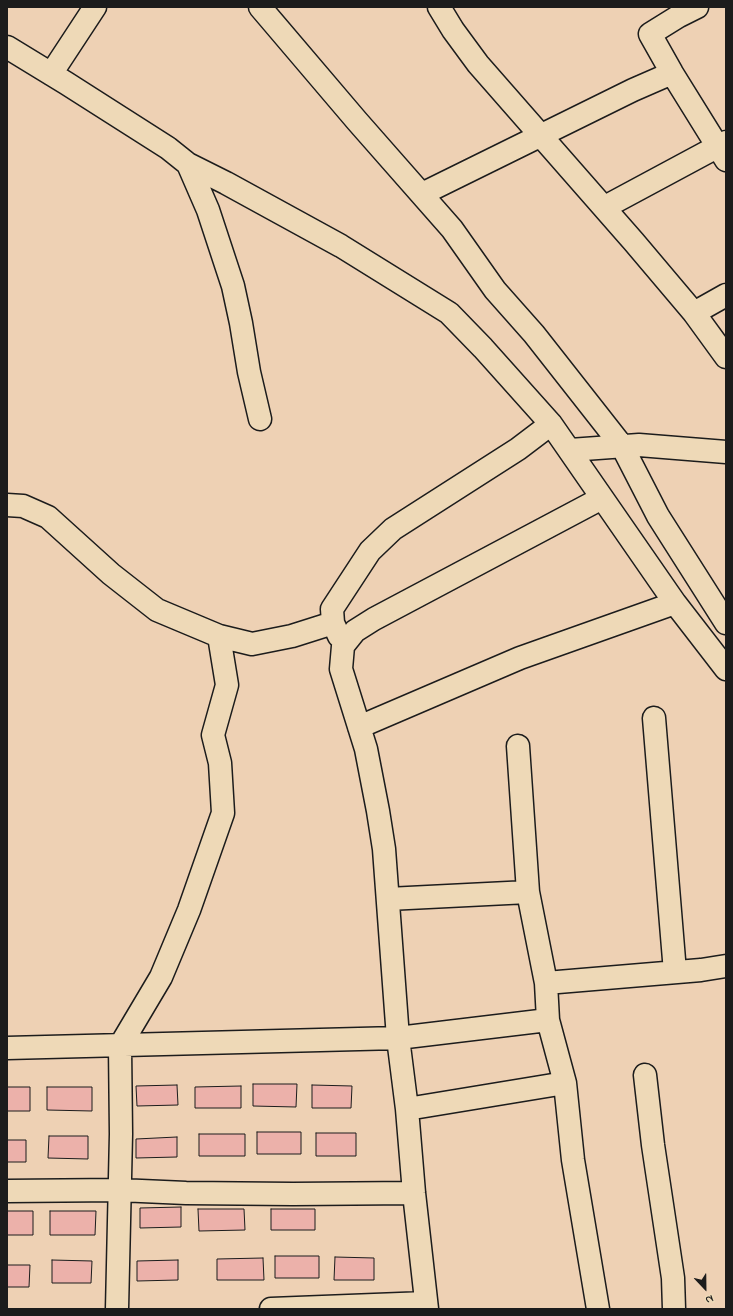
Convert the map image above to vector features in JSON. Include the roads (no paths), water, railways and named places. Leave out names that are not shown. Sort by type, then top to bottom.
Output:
[{"type":"street","points":[[51,74],[95,7]]},
{"type":"street","points":[[260,7],[357,121],[452,229],[495,290],[534,334],[622,446],[658,516],[726,623]]},
{"type":"street","points":[[439,7],[453,30],[478,64],[605,207],[694,313],[726,357]]},
{"type":"street","points":[[605,207],[723,149],[672,73],[650,34],[697,7]]},
{"type":"street","points":[[7,47],[168,148],[188,164],[226,183],[341,246],[449,313],[483,348],[551,424],[675,603],[726,669]]},
{"type":"street","points":[[422,194],[541,135],[672,73]]},
{"type":"street","points":[[188,164],[208,210],[233,286],[249,372],[260,419]]},
{"type":"street","points":[[694,313],[726,296]]},
{"type":"street","points":[[271,1309],[426,1306],[407,1109],[398,1038],[384,849],[366,749],[341,669],[343,646],[333,623],[332,609],[370,551],[392,529],[518,449],[551,424]]},
{"type":"street","points":[[570,450],[638,445],[726,452]]},
{"type":"street","points":[[343,646],[355,631],[374,619],[602,498]]},
{"type":"street","points":[[7,505],[22,506],[48,517],[111,574],[157,610],[219,636],[252,644],[292,636],[333,623]]},
{"type":"street","points":[[359,727],[520,658],[675,603]]},
{"type":"street","points":[[117,1309],[119,1190],[122,1134],[120,1046],[161,977],[189,910],[223,813],[220,763],[213,735],[226,685],[219,636]]},
{"type":"street","points":[[654,718],[675,972]]},
{"type":"street","points":[[518,746],[528,892],[546,983],[548,1020],[565,1083],[573,1160],[598,1309]]},
{"type":"street","points":[[388,900],[528,892]]},
{"type":"street","points":[[546,983],[726,966]]},
{"type":"street","points":[[7,1048],[398,1038],[548,1020]]},
{"type":"street","points":[[645,1075],[653,1145],[673,1278],[674,1309]]},
{"type":"street","points":[[407,1109],[565,1083]]},
{"type":"street","points":[[7,1191],[119,1190],[186,1193],[292,1194],[414,1193]]}]
